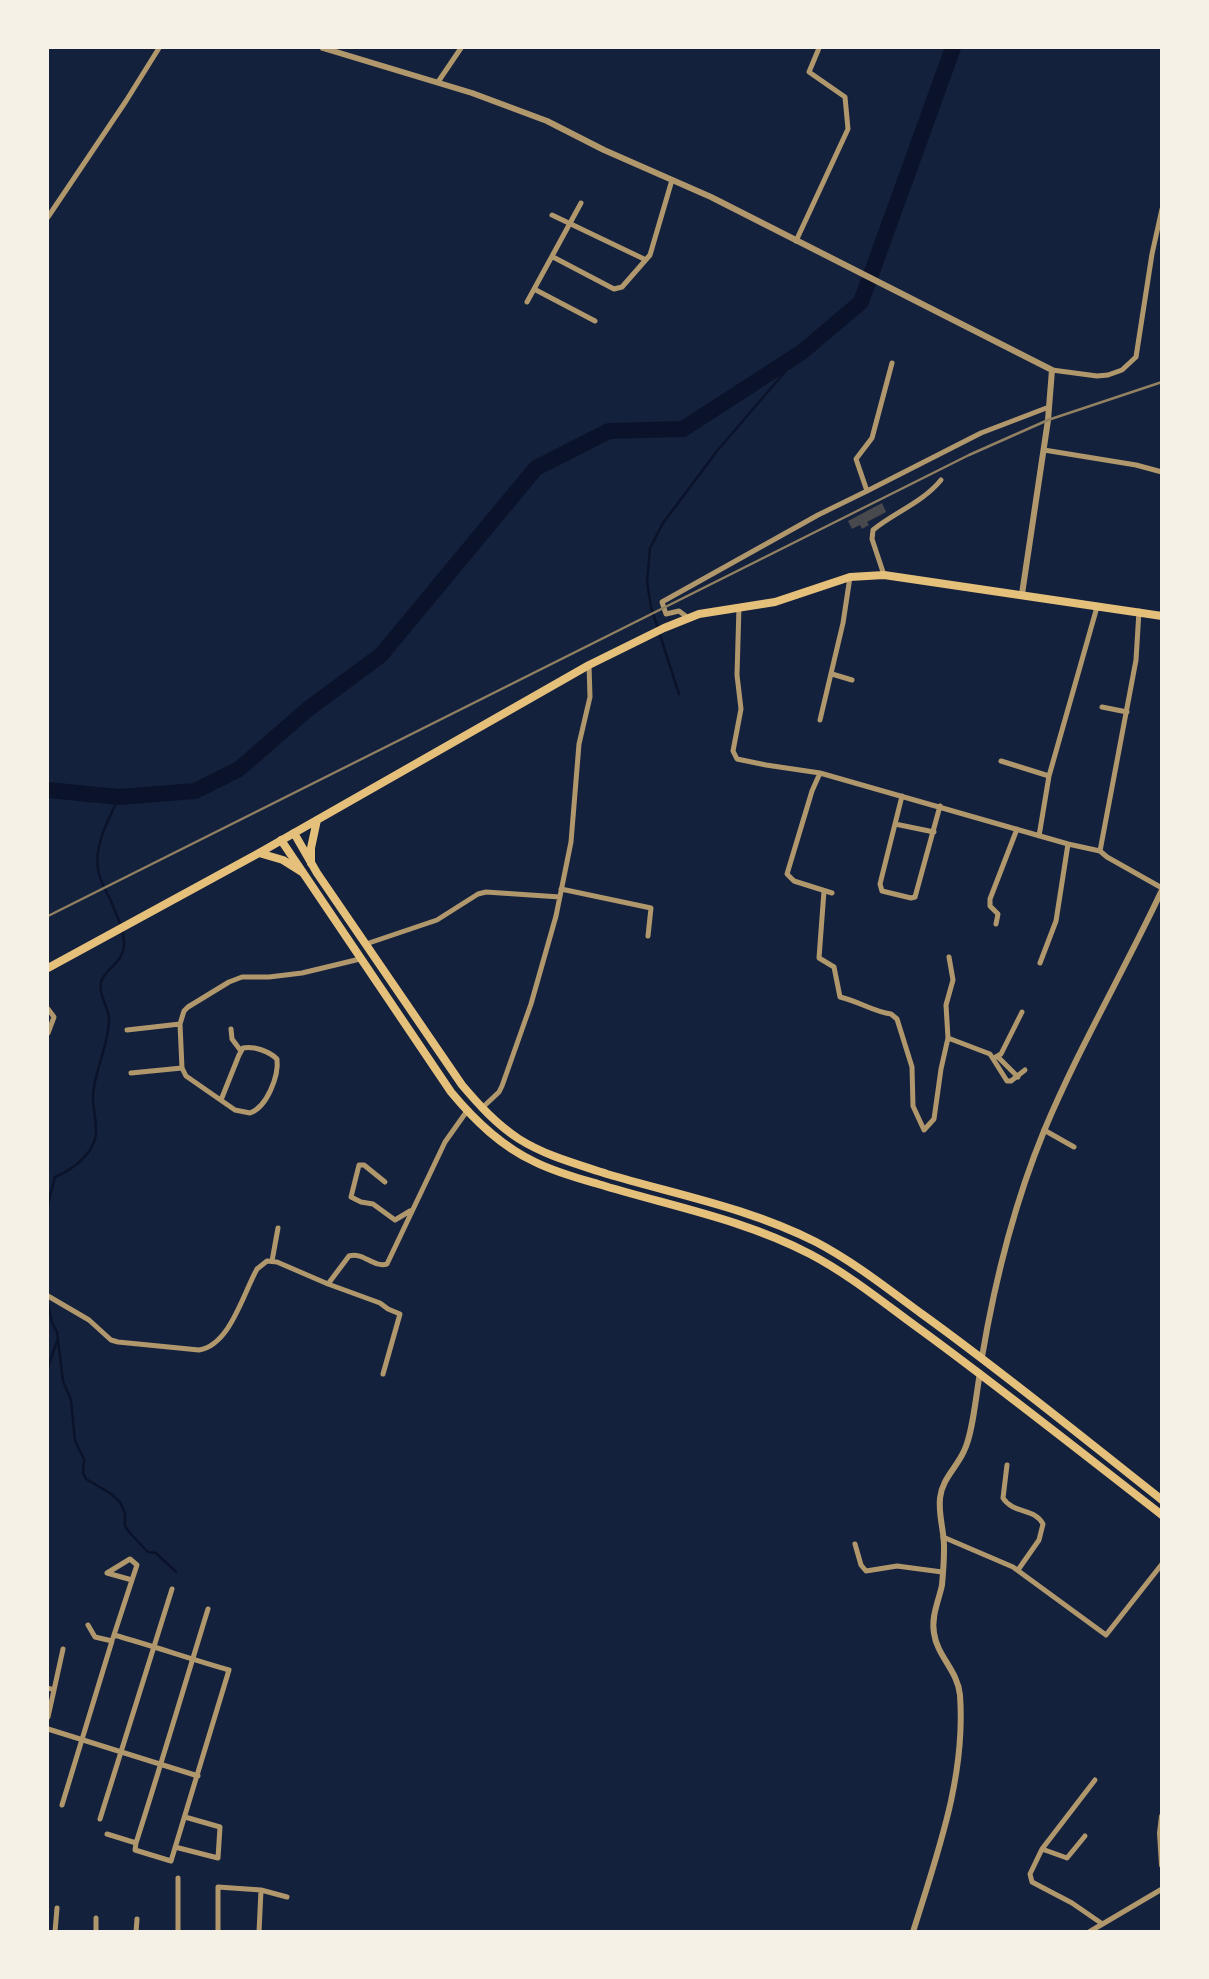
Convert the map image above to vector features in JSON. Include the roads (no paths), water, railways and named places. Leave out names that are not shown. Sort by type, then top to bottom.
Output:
[{"type":"main road","points":[[48,968],[259,853],[590,665],[687,617],[775,602],[850,577],[884,575],[1022,594],[1097,607],[1139,611],[1162,616]]},
{"type":"main road","points":[[311,863],[310,848],[317,820]]},
{"type":"main road","points":[[294,833],[311,863],[462,1085],[482,1108],[513,1135],[540,1151],[634,1182],[742,1211],[778,1224],[827,1249],[849,1262],[982,1357],[1162,1500]]},
{"type":"main road","points":[[281,840],[360,959],[467,1111],[506,1145],[535,1162],[608,1187],[738,1223],[772,1235],[821,1260],[842,1272],[980,1373],[1162,1516]]},
{"type":"main road","points":[[259,853],[283,860],[302,872]]},
{"type":"main road","points":[[432,1063],[443,1056]]},
{"type":"main road","points":[[821,1260],[827,1249]]},
{"type":"street","points":[[48,217],[121,110],[159,48]]},
{"type":"street","points":[[323,48],[438,82],[546,121],[711,197],[1052,370],[1097,376],[1108,375],[1122,370],[1136,358],[1152,254],[1162,209]]},
{"type":"street","points":[[438,82],[461,48]]},
{"type":"street","points":[[796,241],[848,129],[845,97],[809,72],[819,48]]},
{"type":"street","points":[[552,257],[614,289],[625,285],[644,259],[650,254],[655,244],[672,180]]},
{"type":"street","points":[[527,302],[581,202]]},
{"type":"street","points":[[552,215],[644,259]]},
{"type":"street","points":[[534,289],[594,321]]},
{"type":"street","points":[[867,491],[856,459],[872,438],[892,363]]},
{"type":"street","points":[[1022,594],[1044,450],[1052,370]]},
{"type":"street","points":[[687,617],[679,611],[666,614],[662,602],[818,514],[981,433],[1049,407]]},
{"type":"street","points":[[1044,450],[1136,465],[1162,472]]},
{"type":"street","points":[[884,575],[872,539],[873,530],[904,511],[934,489],[941,480]]},
{"type":"street","points":[[820,720],[844,624],[850,577]]},
{"type":"street","points":[[739,607],[737,675],[741,709],[734,743],[734,756],[746,762],[820,772],[1039,836],[1100,850],[1107,857],[1162,889],[1044,1130],[1016,1206],[982,1357]]},
{"type":"street","points":[[1039,836],[1049,776],[1097,607]]},
{"type":"street","points":[[1100,850],[1136,660],[1139,611]]},
{"type":"street","points":[[482,1108],[499,1092],[502,1086],[531,1004],[560,897],[576,804],[579,744],[590,697],[590,665]]},
{"type":"street","points":[[832,674],[852,680]]},
{"type":"street","points":[[1102,707],[1127,712]]},
{"type":"street","points":[[1001,761],[1049,776]]},
{"type":"street","points":[[820,772],[812,790],[787,874],[794,880],[832,893]]},
{"type":"street","points":[[902,796],[880,888],[882,891],[911,898],[917,895],[940,806]]},
{"type":"street","points":[[895,824],[934,832]]},
{"type":"street","points":[[996,924],[998,914],[990,906],[990,899],[1017,829]]},
{"type":"street","points":[[1040,963],[1056,920],[1068,844]]},
{"type":"street","points":[[561,889],[651,908],[648,936]]},
{"type":"street","points":[[824,891],[819,958],[834,967],[840,997],[870,1006],[880,1013],[891,1014],[896,1019],[912,1066],[913,1106],[924,1130],[934,1120],[941,1069],[948,1038],[946,1005],[953,980],[949,957]]},
{"type":"street","points":[[366,944],[437,920],[478,894],[486,892],[560,897]]},
{"type":"street","points":[[221,1100],[241,1051],[249,1047],[272,1054],[277,1059],[278,1066],[268,1095],[261,1106],[250,1113],[239,1112],[221,1100],[191,1080],[186,1076],[182,1068],[180,1024],[184,1011],[229,982],[242,977],[269,977],[302,973],[360,959]]},
{"type":"street","points":[[48,1009],[54,1017],[48,1033]]},
{"type":"street","points":[[996,1058],[1022,1012]]},
{"type":"street","points":[[127,1030],[180,1024]]},
{"type":"street","points":[[231,1029],[232,1039],[241,1051]]},
{"type":"street","points":[[948,1038],[981,1049],[996,1058],[1018,1076]]},
{"type":"street","points":[[996,1058],[1007,1081],[1011,1082],[1025,1070]]},
{"type":"street","points":[[132,1073],[182,1068]]},
{"type":"street","points":[[328,1284],[349,1256],[359,1255],[378,1264],[387,1264],[410,1211],[445,1142],[467,1111]]},
{"type":"street","points":[[1044,1130],[1074,1147]]},
{"type":"street","points":[[385,1182],[364,1164],[359,1165],[351,1197],[360,1202],[373,1204],[395,1220],[410,1211]]},
{"type":"street","points":[[272,1261],[278,1228]]},
{"type":"street","points":[[48,1296],[89,1320],[111,1340],[200,1350],[208,1348],[221,1339],[257,1269],[262,1264],[272,1261],[328,1284],[380,1302],[388,1310],[400,1314],[383,1374]]},
{"type":"street","points":[[913,1932],[945,1826],[956,1782],[960,1753],[960,1695],[958,1679],[939,1648],[934,1635],[935,1614],[942,1572],[943,1537],[939,1516],[940,1496],[945,1481],[964,1452],[980,1373]]},
{"type":"street","points":[[1007,1465],[1003,1498],[1006,1504],[1016,1510],[1033,1514],[1043,1524],[1040,1540],[1018,1570]]},
{"type":"street","points":[[943,1537],[1018,1570],[1106,1635],[1162,1564]]},
{"type":"street","points":[[855,1544],[861,1565],[866,1571],[897,1566],[942,1572]]},
{"type":"street","points":[[62,1805],[81,1739],[137,1565],[130,1559],[108,1573],[109,1575],[132,1580]]},
{"type":"street","points":[[100,1819],[172,1589]]},
{"type":"street","points":[[88,1625],[95,1637],[113,1638],[154,1647],[193,1659],[229,1670],[171,1861],[135,1850],[136,1843],[161,1764],[193,1659],[208,1608]]},
{"type":"street","points":[[48,1717],[63,1649]]},
{"type":"street","points":[[48,1688],[54,1690]]},
{"type":"street","points":[[48,1729],[198,1776]]},
{"type":"street","points":[[1095,1780],[1042,1849],[1031,1870],[1030,1878],[1032,1882],[1072,1903],[1101,1923]]},
{"type":"street","points":[[1162,1816],[1160,1833],[1162,1865]]},
{"type":"street","points":[[175,1847],[218,1858],[220,1827],[185,1817]]},
{"type":"street","points":[[107,1834],[136,1843]]},
{"type":"street","points":[[1042,1849],[1067,1858],[1085,1836]]},
{"type":"street","points":[[178,1878],[178,1932]]},
{"type":"street","points":[[218,1932],[218,1887],[261,1890],[288,1897]]},
{"type":"street","points":[[1088,1932],[1162,1889]]},
{"type":"street","points":[[259,1932],[261,1890]]},
{"type":"street","points":[[55,1932],[57,1908]]},
{"type":"street","points":[[96,1918],[96,1932]]},
{"type":"street","points":[[136,1932],[137,1920]]},
{"type":"waterway","points":[[48,790],[119,797],[195,791],[239,769],[308,709],[381,655],[536,468],[609,431],[683,429],[802,352],[861,302],[953,48]]},
{"type":"waterway","points":[[679,694],[651,607],[647,582],[650,548],[663,523],[717,451],[802,352]]},
{"type":"waterway","points":[[48,1204],[55,1177],[72,1168],[83,1159],[91,1148],[95,1137],[94,1088],[109,1019],[100,987],[103,977],[119,960],[124,948],[119,921],[100,877],[97,860],[103,832],[119,797]]},
{"type":"waterway","points":[[48,1304],[52,1323],[57,1332],[63,1381],[71,1400],[75,1441],[84,1459],[83,1473],[86,1479],[110,1493],[120,1502],[125,1513],[125,1526],[129,1532],[148,1552],[156,1553],[176,1572]]},
{"type":"waterway","points":[[48,1367],[57,1341]]},
{"type":"railway","points":[[48,916],[969,455],[1048,420],[1162,382]]}]
